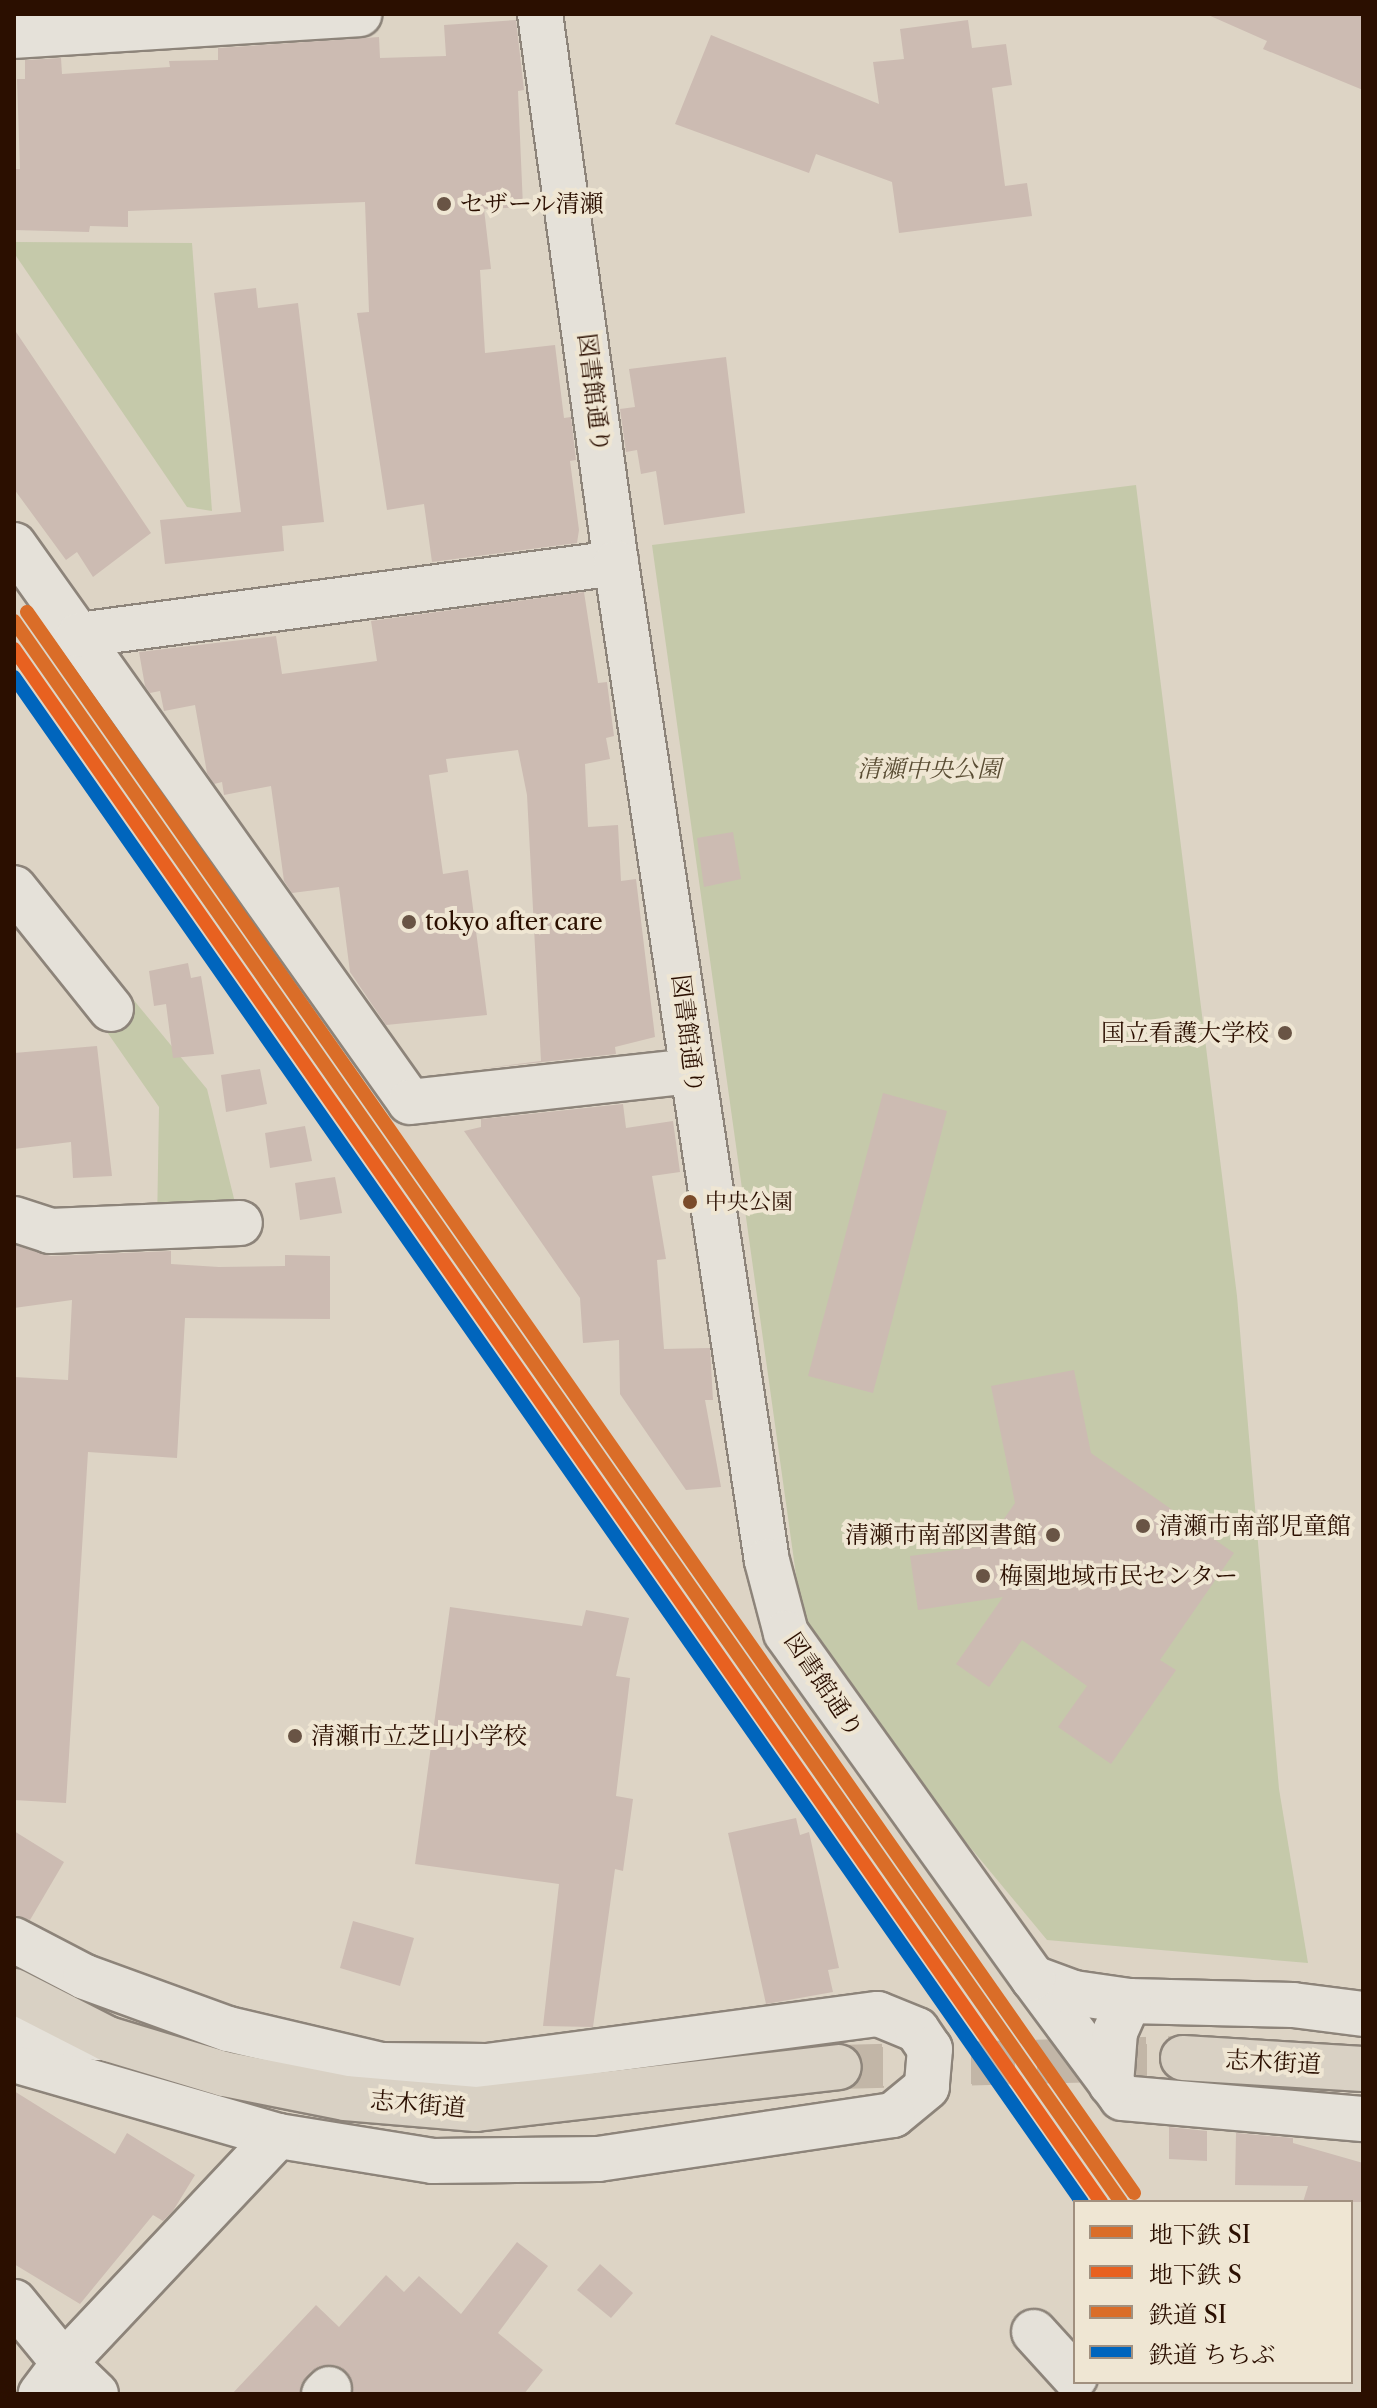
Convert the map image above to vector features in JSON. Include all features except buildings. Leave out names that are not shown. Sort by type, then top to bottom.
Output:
[{"type":"main road","name":"志木街道","points":[[14,1991],[108,2039],[224,2074],[345,2098],[476,2109],[839,2067]]},
{"type":"main road","name":"志木街道","points":[[1183,2058],[1363,2069]]},
{"type":"street","points":[[14,36],[359,14]]},
{"type":"street","name":"図書館通り","points":[[540,14],[616,563],[676,937],[691,1071],[767,1561],[786,1633],[1111,2084]]},
{"type":"street","points":[[14,545],[410,1102],[691,1071]]},
{"type":"street","points":[[79,635],[616,563]]},
{"type":"street","points":[[14,888],[111,1009]]},
{"type":"street","points":[[14,1219],[50,1231],[240,1223]]},
{"type":"street","points":[[14,1940],[85,1977],[228,2029],[382,2065],[487,2066],[878,2014],[917,2030],[930,2049],[927,2087],[893,2115],[598,2159],[433,2161],[278,2136],[14,2060]]},
{"type":"street","points":[[1033,1978],[1074,1993],[1129,2001],[1293,2005],[1363,2014]]},
{"type":"street","points":[[1129,2001],[1115,2032],[1111,2084],[1122,2098],[1363,2119]]},
{"type":"street","points":[[14,2024],[108,2039]]},
{"type":"street","points":[[52,2378],[278,2136]]},
{"type":"street","points":[[14,2302],[52,2378],[96,2394]]},
{"type":"street","points":[[1034,2332],[1073,2375]]},
{"type":"green space","points":[[14,242],[192,243],[212,511],[187,507],[14,253]]},
{"type":"green space","name":"清瀬中央公園","points":[[1136,485],[1237,1296],[1279,1789],[1308,1963],[1047,1940],[936,1806],[803,1625],[652,545]]},
{"type":"green space","points":[[132,998],[207,1089],[240,1223],[157,1226],[159,1107],[98,1019]]},
{"type":"tunnel","points":[[839,2067],[1183,2058]]},
{"type":"metro line","name":"SI","points":[[14,621],[1120,2200]]},
{"type":"metro line","name":"S","points":[[14,649],[1100,2200]]},
{"type":"rail line","name":"SI","points":[[27,612],[1134,2193]]},
{"type":"rail line","name":"ちちぶ","points":[[14,677],[1081,2200]]},
{"type":"place","name":"セザール清瀬","points":[[444,204]]},
{"type":"place","name":"tokyo after care","points":[[409,922]]},
{"type":"place","name":"国立看護大学校","points":[[1285,1033]]},
{"type":"place","name":"中央公園","points":[[690,1202]]},
{"type":"place","name":"清瀬市南部児童館","points":[[1143,1526]]},
{"type":"place","name":"清瀬市南部図書館","points":[[1053,1535]]},
{"type":"place","name":"梅園地域市民センター","points":[[983,1576]]},
{"type":"place","name":"清瀬市立芝山小学校","points":[[295,1736]]}]
